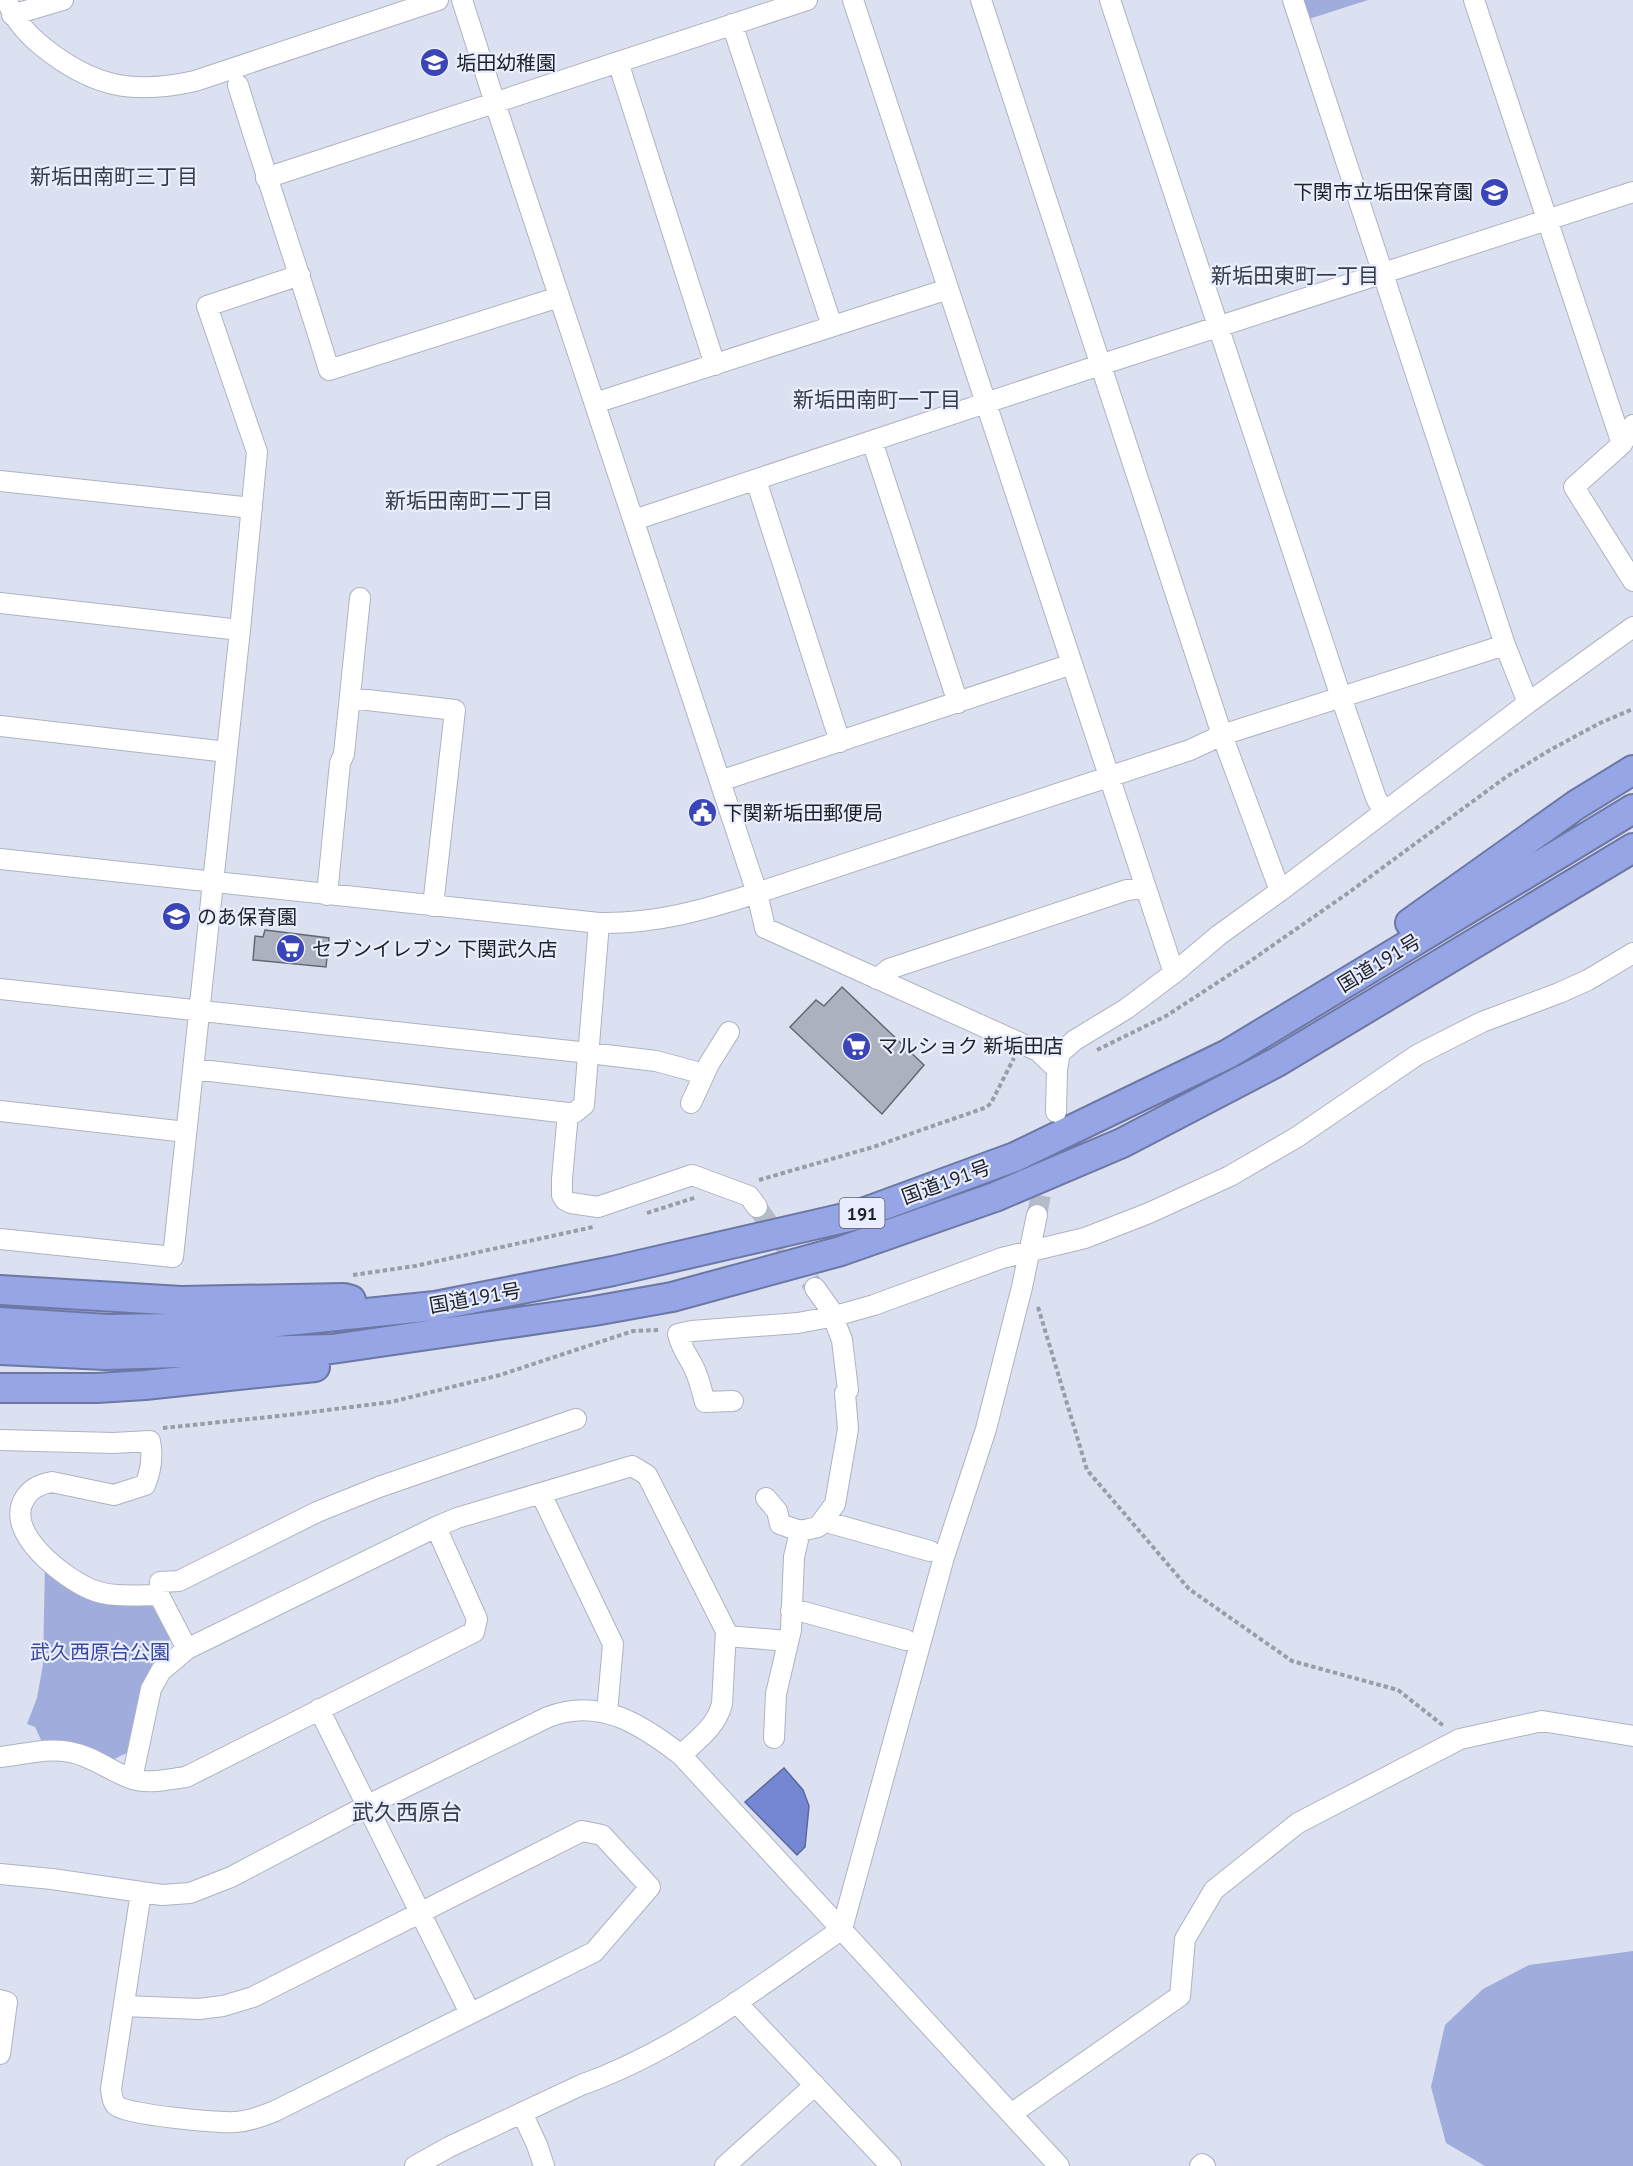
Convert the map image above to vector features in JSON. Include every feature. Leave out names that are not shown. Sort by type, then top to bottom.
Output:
[{"type":"highway","points":[[1228,1054],[1576,805],[1633,770]]},
{"type":"highway","name":"国道191号","points":[[0,1322],[108,1329],[230,1327],[435,1306],[613,1271],[857,1215],[1016,1157],[1228,1054],[1633,809]]},
{"type":"highway","name":"国道191号","points":[[0,1350],[105,1355],[332,1349],[594,1311],[672,1297],[841,1251],[995,1197],[1122,1143],[1276,1062],[1633,848]]},
{"type":"highway","points":[[1455,955],[1633,866]]},
{"type":"highway","points":[[0,1290],[181,1300],[344,1298],[384,1311]]},
{"type":"highway","points":[[0,1388],[97,1388],[145,1385],[425,1353],[594,1311]]},
{"type":"street","points":[[9,8],[63,0]]},
{"type":"street","points":[[9,8],[38,43],[61,61],[92,78],[123,87],[166,88],[195,81],[438,0]]},
{"type":"street","points":[[462,0],[757,893],[765,927],[1038,1051],[1057,1069]]},
{"type":"street","points":[[266,178],[807,0]]},
{"type":"street","points":[[853,0],[1174,973]]},
{"type":"street","points":[[981,0],[1222,735],[1280,891]]},
{"type":"street","points":[[1110,0],[1341,697],[1376,798],[1384,813]]},
{"type":"street","points":[[1293,0],[1505,645],[1528,704]]},
{"type":"street","points":[[1474,0],[1546,222],[1622,444]]},
{"type":"street","points":[[732,24],[832,326]]},
{"type":"street","points":[[618,62],[715,365]]},
{"type":"street","points":[[238,85],[329,370],[559,297]]},
{"type":"street","points":[[634,520],[1100,365],[1633,192]]},
{"type":"street","points":[[0,1239],[173,1257],[240,630],[256,452],[207,306],[300,274]]},
{"type":"street","points":[[595,403],[948,290]]},
{"type":"street","points":[[1633,425],[1622,444],[1574,487],[1633,581]]},
{"type":"street","points":[[872,441],[958,703]]},
{"type":"street","points":[[0,480],[252,508]]},
{"type":"street","points":[[756,480],[840,742]]},
{"type":"street","points":[[327,895],[360,598]]},
{"type":"street","points":[[0,603],[240,630]]},
{"type":"street","points":[[1056,1112],[1057,1069],[1060,1053],[1075,1040],[1126,1009],[1219,935],[1633,627]]},
{"type":"street","points":[[0,859],[600,923],[650,921],[704,910],[757,893],[1190,750],[1222,735],[1505,645]]},
{"type":"street","points":[[720,781],[1072,664]]},
{"type":"street","points":[[350,698],[455,710],[433,906]]},
{"type":"street","points":[[0,726],[227,752]]},
{"type":"street","points":[[877,979],[889,969],[1127,890],[1146,888]]},
{"type":"street","points":[[193,1069],[574,1113],[584,1105],[600,923]]},
{"type":"street","points":[[733,1401],[705,1402],[698,1378],[692,1363],[682,1349],[678,1334],[692,1331],[836,1322],[874,1305],[1002,1258],[1084,1238],[1149,1213],[1230,1176],[1297,1137],[1417,1055],[1482,1022],[1540,1002],[1588,980],[1633,953]]},
{"type":"street","points":[[0,989],[589,1053],[666,1063],[704,1074]]},
{"type":"street","points":[[691,1103],[704,1074],[729,1032]]},
{"type":"street","points":[[0,1111],[186,1132]]},
{"type":"street","points":[[568,1113],[562,1195],[571,1203],[598,1207],[692,1175],[749,1196],[757,1207]]},
{"type":"street","points":[[415,2166],[449,2146],[643,2058],[673,2042],[842,1929],[944,1557],[986,1429],[1022,1287],[1036,1215]]},
{"type":"street","points":[[766,1498],[777,1511],[780,1524],[800,1531],[818,1527],[835,1504],[848,1429],[845,1393],[848,1390],[842,1340],[836,1322],[815,1288]]},
{"type":"street","points":[[187,1649],[159,1595],[160,1582],[179,1581],[316,1512],[379,1487],[576,1419]]},
{"type":"street","points":[[0,1440],[113,1443],[150,1441],[152,1450],[145,1485],[114,1495],[52,1482],[45,1483],[30,1490],[20,1509],[19,1517],[25,1532],[43,1555],[60,1570],[91,1590],[120,1594],[159,1595]]},
{"type":"street","points":[[132,1779],[151,1689],[162,1671],[187,1649],[435,1527],[457,1518],[632,1466],[647,1475],[726,1631],[722,1704],[719,1714],[711,1727],[681,1755]]},
{"type":"street","points":[[541,1494],[613,1644],[607,1713]]},
{"type":"street","points":[[823,1521],[930,1551]]},
{"type":"street","points":[[0,1757],[40,1750],[67,1751],[82,1754],[132,1779],[156,1781],[186,1777],[474,1632],[477,1618],[435,1527]]},
{"type":"street","points":[[774,1738],[776,1694],[788,1641],[798,1612],[794,1557],[800,1531]]},
{"type":"street","points":[[798,1612],[906,1640]]},
{"type":"street","points":[[726,1636],[788,1641]]},
{"type":"street","points":[[319,1709],[470,2013]]},
{"type":"street","points":[[0,1874],[162,1895],[190,1893],[215,1884],[366,1806],[555,1714],[580,1710],[607,1713],[628,1720],[653,1733],[681,1755],[1059,2166]]},
{"type":"street","points":[[1011,2114],[1180,1996],[1185,1939],[1214,1890],[1298,1823],[1460,1739],[1542,1721],[1633,1736]]},
{"type":"street","points":[[124,2006],[199,2009],[223,2006],[253,1997],[582,1831],[602,1835],[650,1887],[594,1952],[276,2111],[257,2119],[236,2122],[203,2121],[136,2112],[123,2109],[112,2099],[111,2089],[141,1892]]},
{"type":"street","points":[[0,2000],[7,2002],[0,2054]]},
{"type":"street","points":[[736,2002],[891,2166]]},
{"type":"street","points":[[725,2166],[815,2085]]},
{"type":"street","points":[[522,2113],[544,2166]]},
{"type":"street","points":[[1200,2166],[1202,2163],[1205,2166]]},
{"type":"path","points":[[1092,1052],[1166,1016],[1246,964],[1348,893],[1506,777],[1600,723],[1633,709]]},
{"type":"path","points":[[642,1214],[724,1188],[794,1171],[873,1147],[987,1107],[1014,1057]]},
{"type":"path","points":[[348,1276],[415,1266],[596,1226]]},
{"type":"path","points":[[1022,1287],[1037,1304],[1087,1470],[1189,1589],[1292,1661],[1398,1690],[1460,1739]]},
{"type":"path","points":[[159,1428],[391,1402],[500,1375],[633,1331],[665,1330]]},
{"type":"green space","points":[[1303,0],[1368,0],[1309,19]]},
{"type":"green space","name":"武久西原台公園","points":[[45,1564],[149,1600],[170,1638],[166,1653],[154,1666],[142,1692],[127,1753],[110,1761],[42,1742],[35,1727],[27,1724],[37,1698],[43,1664]]},
{"type":"green space","points":[[1633,1951],[1633,2166],[1485,2166],[1446,2143],[1431,2087],[1445,2025],[1483,1989],[1529,1965]]},
{"type":"shaded area","points":[[784,1768],[803,1790],[809,1806],[805,1847],[797,1855],[745,1802]]},
{"type":"building","name":"セブンイレブン 下関武久店","points":[[265,930],[329,938],[326,967],[253,960],[255,936],[263,937]]},
{"type":"building","name":"マルショク 新垢田店","points":[[842,987],[924,1065],[882,1114],[790,1027],[816,1000],[824,1006]]},
{"type":"tunnel","points":[[1037,1215],[1046,1168]]},
{"type":"tunnel","points":[[757,1207],[815,1288]]},
{"type":"place","name":"垢田幼稚園","points":[[435,63]]},
{"type":"place","name":"下関市立垢田保育園","points":[[1494,192]]},
{"type":"place","name":"下関新垢田郵便局","points":[[702,813]]},
{"type":"place","name":"のあ保育園","points":[[176,917]]},
{"type":"place","name":"セブンイレブン 下関武久店","points":[[291,949]]},
{"type":"place","name":"マルショク 新垢田店","points":[[857,1046]]},
{"type":"district","name":"新垢田南町三丁目","points":[[114,176]]},
{"type":"district","name":"新垢田東町一丁目","points":[[1295,275]]},
{"type":"district","name":"新垢田南町一丁目","points":[[877,399]]},
{"type":"district","name":"新垢田南町二丁目","points":[[469,500]]},
{"type":"district","name":"武久西原台","points":[[407,1812]]}]
